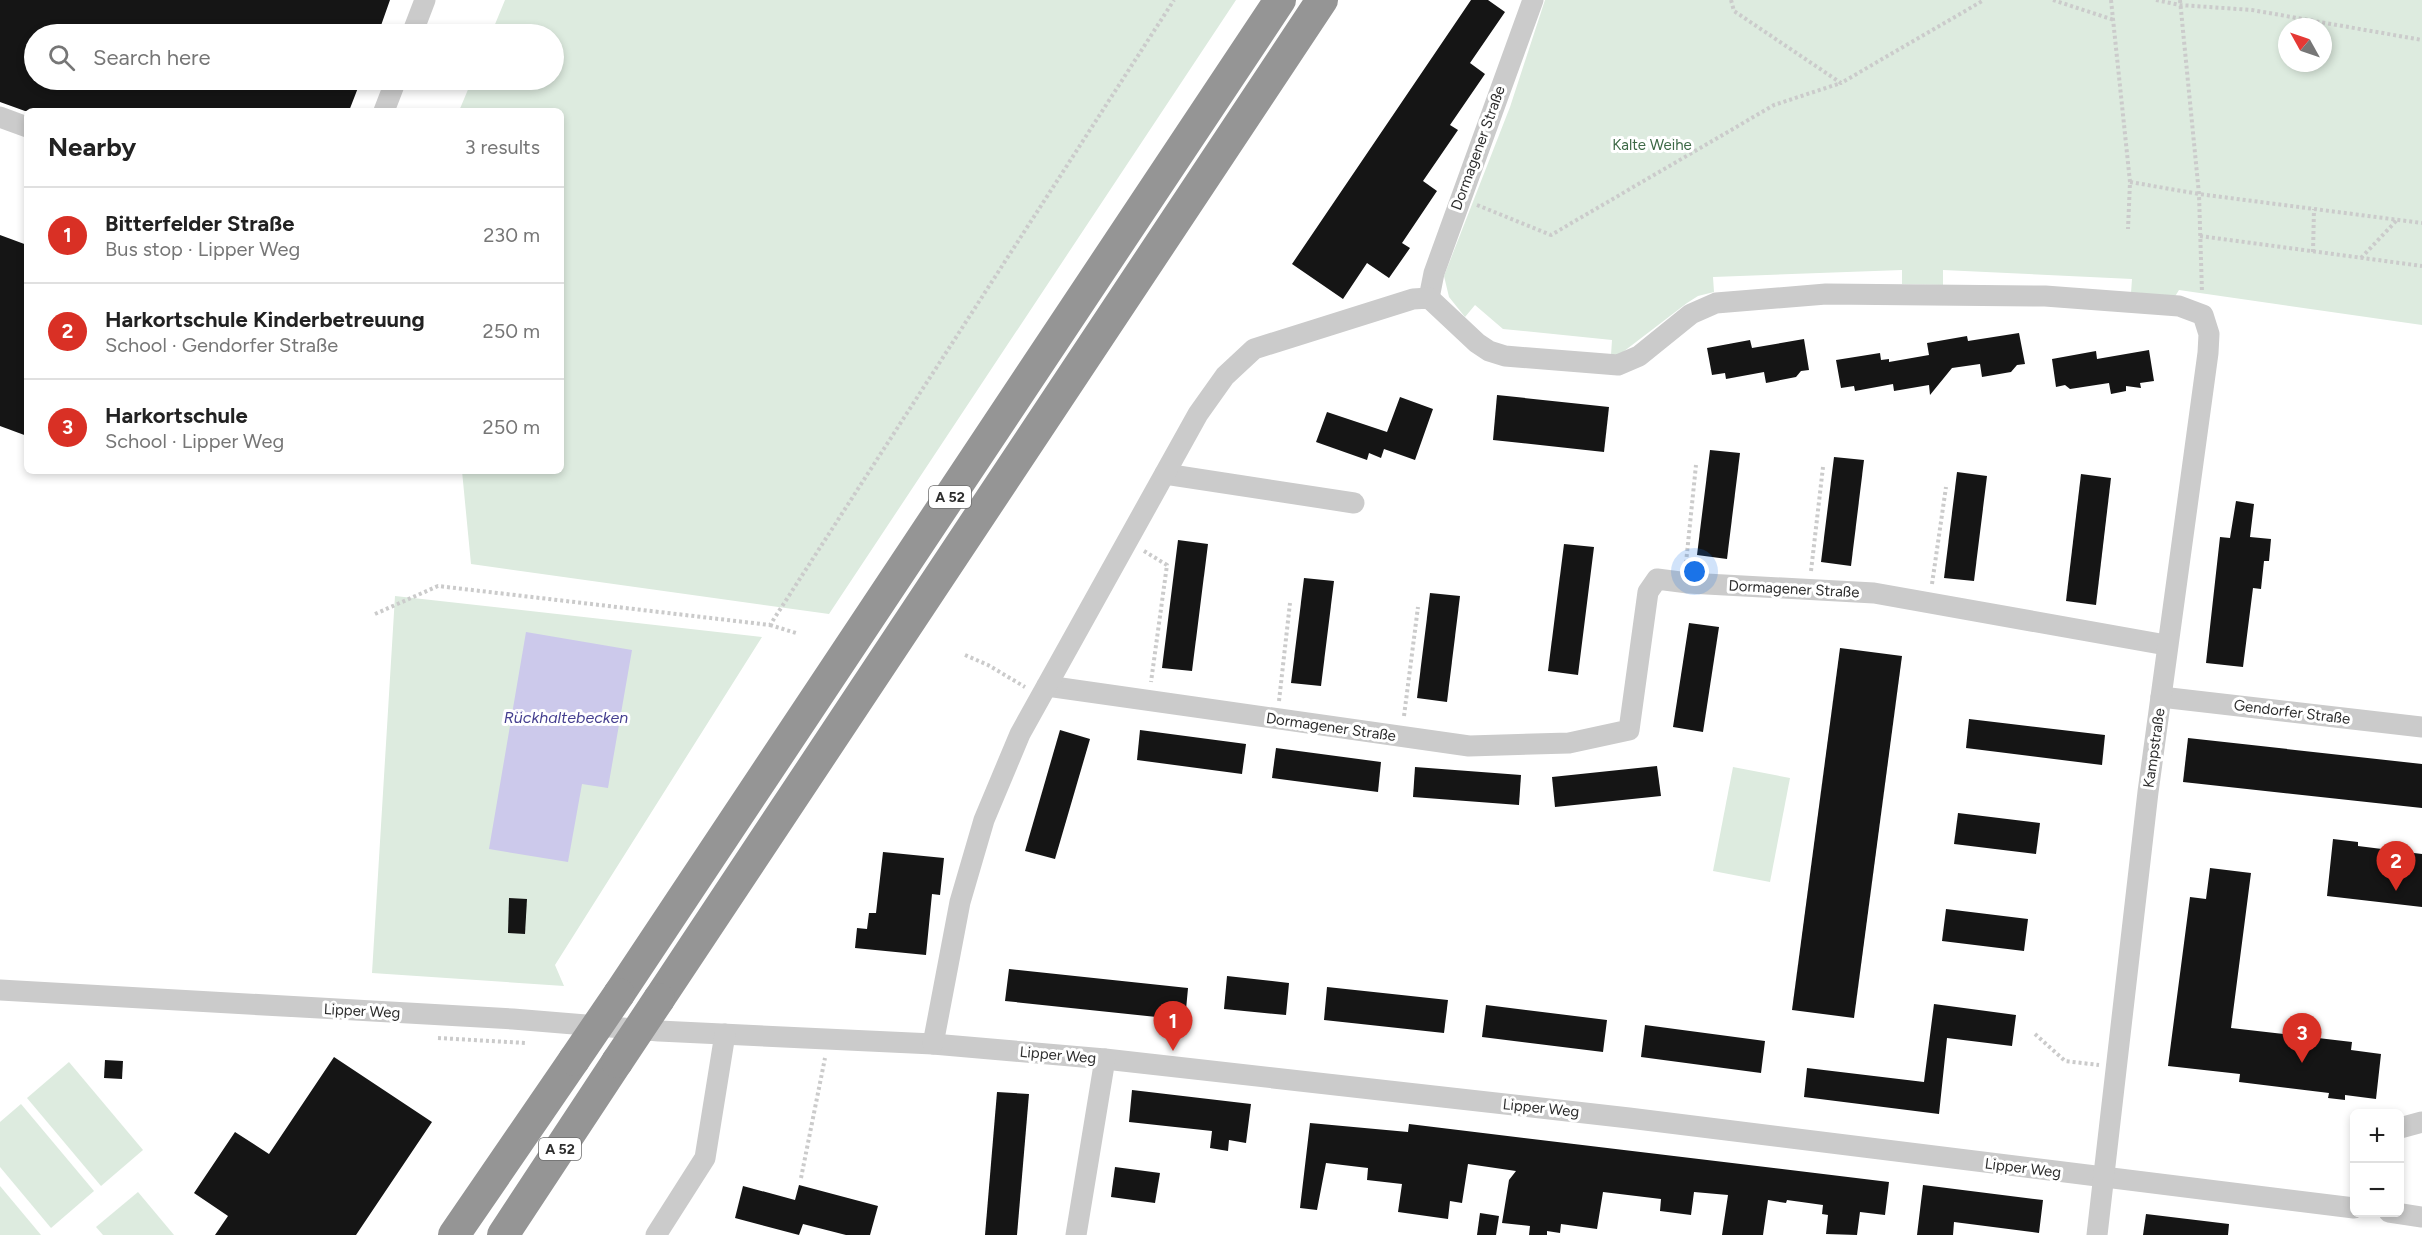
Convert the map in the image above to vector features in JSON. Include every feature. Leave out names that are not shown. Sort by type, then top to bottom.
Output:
[{"type":"highway","name":"A 52","points":[[454,1235],[619,994],[1280,0]]},
{"type":"highway","name":"A 52","points":[[503,1235],[1322,0]]},
{"type":"street","points":[[416,24],[425,0]]},
{"type":"street","name":"Dormagener Straße","points":[[1429,298],[1434,273],[1460,198],[1533,0]]},
{"type":"street","points":[[385,108],[392,90]]},
{"type":"street","points":[[0,117],[24,127]]},
{"type":"street","points":[[933,1044],[960,902],[984,820],[1020,734],[1198,414],[1225,376],[1254,349],[1413,299],[1429,298],[1489,351],[1505,356],[1618,365],[1639,356],[1691,314],[1716,303],[1826,294],[2045,296],[2179,306],[2203,315]]},
{"type":"street","name":"Kampstraße","points":[[2097,1235],[2166,645],[2208,353],[2209,334],[2203,315]]},
{"type":"street","points":[[1164,474],[1354,503]]},
{"type":"street","name":"Dormagener Straße","points":[[1044,691],[1149,700],[1468,746],[1569,744],[1629,730],[1648,592],[1657,579],[1874,593],[2166,645]]},
{"type":"street","name":"Gendorfer Straße","points":[[2161,697],[2422,727]]},
{"type":"street","name":"Lipper Weg","points":[[0,990],[724,1034],[933,1044],[1105,1059],[1629,1118],[2350,1207]]},
{"type":"street","points":[[656,1235],[705,1158],[724,1034]]},
{"type":"street","points":[[1076,1235],[1105,1059]]},
{"type":"street","points":[[2404,1127],[2422,1122]]},
{"type":"street","points":[[2404,1214],[2422,1217]]},
{"type":"path","points":[[771,625],[1174,0]]},
{"type":"path","points":[[1731,0],[1734,10],[1841,83]]},
{"type":"path","points":[[1460,198],[1551,236],[1774,105],[1841,83],[1984,0]]},
{"type":"path","points":[[2053,0],[2114,20]]},
{"type":"path","points":[[2111,0],[2130,182],[2128,229]]},
{"type":"path","points":[[2156,0],[2252,10],[2422,40]]},
{"type":"path","points":[[2180,2],[2199,194],[2203,315]]},
{"type":"path","points":[[2130,182],[2199,194],[2422,223]]},
{"type":"path","points":[[2313,252],[2314,209]]},
{"type":"path","points":[[2361,258],[2397,219]]},
{"type":"path","points":[[2200,236],[2422,266]]},
{"type":"path","points":[[1684,582],[1696,465]]},
{"type":"path","points":[[1809,590],[1822,467]]},
{"type":"path","points":[[1929,603],[1946,487]]},
{"type":"path","points":[[1128,541],[1167,565],[1149,700]]},
{"type":"path","points":[[375,614],[438,586],[771,625],[796,633]]},
{"type":"path","points":[[1276,719],[1290,603]]},
{"type":"path","points":[[1402,737],[1418,607]]},
{"type":"path","points":[[965,655],[1044,691]]},
{"type":"path","points":[[2035,1034],[2065,1061],[2118,1067]]},
{"type":"path","points":[[801,1178],[829,1039]]},
{"type":"green space","points":[[505,0],[1236,0],[829,614],[471,564],[462,474],[564,474],[564,108],[460,108],[468,90],[564,90],[564,24],[495,24]]},
{"type":"green space","name":"Kalte Weihe","points":[[1545,0],[2422,0],[2422,325],[2179,290],[2174,298],[2131,293],[2132,279],[1943,270],[1943,285],[1902,284],[1902,270],[1713,277],[1714,292],[1698,296],[1619,355],[1611,355],[1612,340],[1503,329],[1475,305],[1465,317],[1449,297],[1444,276],[1510,107]]},
{"type":"green space","points":[[395,596],[762,637],[555,965],[564,986],[372,973]]},
{"type":"green space","points":[[1733,767],[1790,778],[1770,882],[1713,871]]},
{"type":"green space","points":[[69,1062],[143,1150],[101,1186],[27,1098]]},
{"type":"green space","points":[[21,1104],[94,1191],[51,1228],[0,1167],[0,1122]]},
{"type":"green space","points":[[0,1186],[41,1235],[0,1235]]},
{"type":"green space","points":[[138,1192],[174,1235],[103,1235],[96,1227]]},
{"type":"water","name":"Rückhaltebecken","points":[[526,632],[632,650],[608,788],[582,784],[568,862],[489,849]]},
{"type":"building","points":[[0,0],[390,0],[382,24],[24,24],[24,90],[357,90],[350,108],[24,108],[24,111],[0,102]]},
{"type":"building","points":[[1471,0],[1488,0],[1505,12],[1470,63],[1485,74],[1450,125],[1458,130],[1423,181],[1437,191],[1402,243],[1410,248],[1389,278],[1367,263],[1343,299],[1292,264]]},
{"type":"building","points":[[0,235],[24,244],[24,435],[0,426]]},
{"type":"building","points":[[2019,333],[2025,364],[2017,365],[2011,372],[1982,377],[1980,364],[1952,368],[1930,395],[1929,385],[1894,391],[1893,384],[1855,391],[1854,386],[1841,388],[1836,360],[1880,353],[1881,360],[1889,359],[1889,362],[1929,355],[1927,343],[1967,336],[1968,341]]},
{"type":"building","points":[[1804,339],[1809,370],[1801,371],[1796,377],[1766,383],[1764,372],[1726,379],[1725,373],[1712,375],[1707,348],[1750,340],[1752,348]]},
{"type":"building","points":[[2149,350],[2154,381],[2140,383],[2141,388],[2126,386],[2126,391],[2111,394],[2109,383],[2070,389],[2065,385],[2056,387],[2052,359],[2096,351],[2097,359]]},
{"type":"building","points":[[1497,395],[1609,407],[1604,452],[1493,440]]},
{"type":"building","points":[[1400,397],[1433,409],[1415,460],[1384,449],[1381,458],[1369,453],[1367,460],[1316,442],[1327,412],[1387,432]]},
{"type":"building","points":[[1710,450],[1740,453],[1727,559],[1697,555]]},
{"type":"building","points":[[1834,457],[1864,460],[1851,566],[1821,562]]},
{"type":"building","points":[[1957,472],[1987,476],[1974,581],[1944,578]]},
{"type":"building","points":[[2081,474],[2111,478],[2096,605],[2066,601]]},
{"type":"building","points":[[2236,501],[2254,504],[2250,537],[2271,539],[2269,561],[2264,561],[2261,589],[2253,588],[2243,667],[2206,663],[2220,537],[2230,538]]},
{"type":"building","points":[[1178,540],[1208,544],[1192,671],[1162,668]]},
{"type":"building","points":[[1564,544],[1594,547],[1578,675],[1548,671]]},
{"type":"building","points":[[1304,578],[1334,581],[1321,686],[1291,683]]},
{"type":"building","points":[[1430,593],[1460,596],[1447,702],[1417,698]]},
{"type":"building","points":[[1689,623],[1719,627],[1703,732],[1673,727]]},
{"type":"building","points":[[1840,648],[1902,656],[1854,1018],[1792,1010]]},
{"type":"building","points":[[1969,719],[2105,735],[2102,765],[1966,748]]},
{"type":"building","points":[[1060,730],[1090,739],[1055,859],[1025,851]]},
{"type":"building","points":[[1140,730],[1246,744],[1242,774],[1137,760]]},
{"type":"building","points":[[2188,738],[2422,764],[2422,808],[2183,782]]},
{"type":"building","points":[[1276,748],[1381,762],[1378,792],[1272,778]]},
{"type":"building","points":[[1657,766],[1661,796],[1555,807],[1552,777]]},
{"type":"building","points":[[1415,767],[1521,775],[1519,805],[1413,797]]},
{"type":"building","points":[[1958,813],[2040,823],[2036,854],[1954,844]]},
{"type":"building","points":[[2333,839],[2358,842],[2358,846],[2422,854],[2422,907],[2327,896]]},
{"type":"building","points":[[883,852],[944,858],[940,895],[932,894],[926,955],[855,948],[857,928],[867,929],[869,913],[876,913]]},
{"type":"building","points":[[2210,868],[2251,873],[2231,1028],[2352,1042],[2351,1050],[2381,1054],[2376,1099],[2345,1095],[2345,1100],[2328,1098],[2329,1093],[2239,1082],[2240,1074],[2168,1066],[2190,897],[2206,899]]},
{"type":"building","points":[[509,898],[527,899],[525,934],[508,933]]},
{"type":"building","points":[[1946,909],[2028,919],[2024,951],[1942,941]]},
{"type":"building","points":[[1009,969],[1188,988],[1185,1020],[1005,1001]]},
{"type":"building","points":[[1227,976],[1289,983],[1286,1015],[1224,1009]]},
{"type":"building","points":[[1327,987],[1448,1000],[1444,1033],[1324,1020]]},
{"type":"building","points":[[1934,1004],[2016,1015],[2012,1046],[1947,1038],[1939,1114],[1804,1097],[1807,1068],[1924,1082]]},
{"type":"building","points":[[1486,1005],[1607,1020],[1603,1052],[1482,1037]]},
{"type":"building","points":[[1645,1025],[1765,1041],[1761,1073],[1641,1057]]},
{"type":"building","points":[[334,1057],[432,1122],[356,1235],[215,1235],[228,1216],[194,1193],[235,1132],[269,1154]]},
{"type":"building","points":[[105,1060],[123,1061],[122,1079],[104,1078]]},
{"type":"building","points":[[1132,1090],[1251,1104],[1246,1143],[1229,1140],[1228,1151],[1210,1148],[1212,1131],[1129,1122]]},
{"type":"building","points":[[997,1092],[1029,1094],[1017,1235],[985,1235]]},
{"type":"building","points":[[1310,1123],[1408,1132],[1409,1124],[1889,1182],[1885,1215],[1860,1212],[1857,1235],[1826,1234],[1828,1215],[1822,1214],[1823,1205],[1768,1200],[1763,1235],[1722,1235],[1728,1195],[1694,1192],[1691,1215],[1660,1211],[1661,1199],[1603,1192],[1597,1229],[1561,1224],[1560,1233],[1547,1231],[1547,1235],[1529,1235],[1530,1226],[1502,1223],[1509,1180],[1516,1171],[1468,1164],[1462,1203],[1450,1201],[1448,1219],[1398,1212],[1402,1184],[1367,1180],[1368,1168],[1326,1163],[1317,1210],[1300,1208]]},
{"type":"building","points":[[1115,1167],[1160,1173],[1155,1203],[1111,1197]]},
{"type":"building","points":[[799,1185],[878,1206],[870,1235],[846,1235],[803,1224],[799,1235],[735,1218],[743,1186],[795,1200]]},
{"type":"building","points":[[1923,1185],[2043,1200],[2039,1233],[1954,1222],[1953,1235],[1917,1235]]},
{"type":"building","points":[[1480,1213],[1499,1216],[1496,1235],[1477,1235]]},
{"type":"building","points":[[2146,1214],[2229,1224],[2228,1235],[2143,1235]]},
{"type":"place","name":"Harkortschule Kinderbetreuung","points":[[2396,891]]},
{"type":"place","name":"Bitterfelder Straße","points":[[1173,1051]]},
{"type":"place","name":"Harkortschule","points":[[2302,1063]]}]
